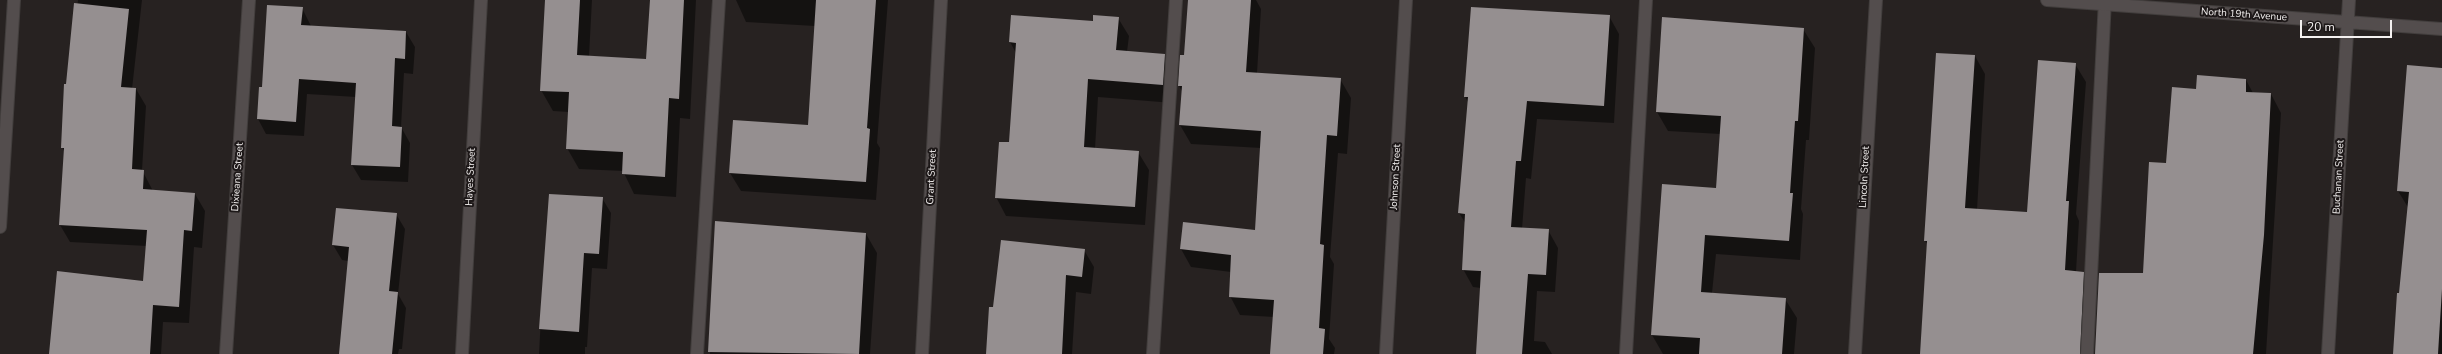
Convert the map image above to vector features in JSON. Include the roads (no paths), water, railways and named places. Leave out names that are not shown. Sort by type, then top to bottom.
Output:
[{"type":"street","points":[[0,227],[14,0]]},
{"type":"street","name":"Dixieana Street","points":[[226,354],[249,0]]},
{"type":"street","name":"Hayes Street","points":[[462,354],[481,0]]},
{"type":"street","points":[[697,354],[719,0]]},
{"type":"street","name":"Grant Street","points":[[922,354],[941,0]]},
{"type":"street","points":[[1154,354],[1176,0]]},
{"type":"street","name":"Johnson Street","points":[[1386,354],[1406,0]]},
{"type":"street","points":[[1626,354],[1646,0]]},
{"type":"street","name":"Lincoln Street","points":[[1854,354],[1876,0]]},
{"type":"street","name":"North 19th Avenue","points":[[2047,0],[2105,2],[2348,23],[2442,28]]},
{"type":"street","name":"Buchanan Street","points":[[2328,354],[2349,0]]},
{"type":"street","points":[[2087,354],[2105,2]]}]
